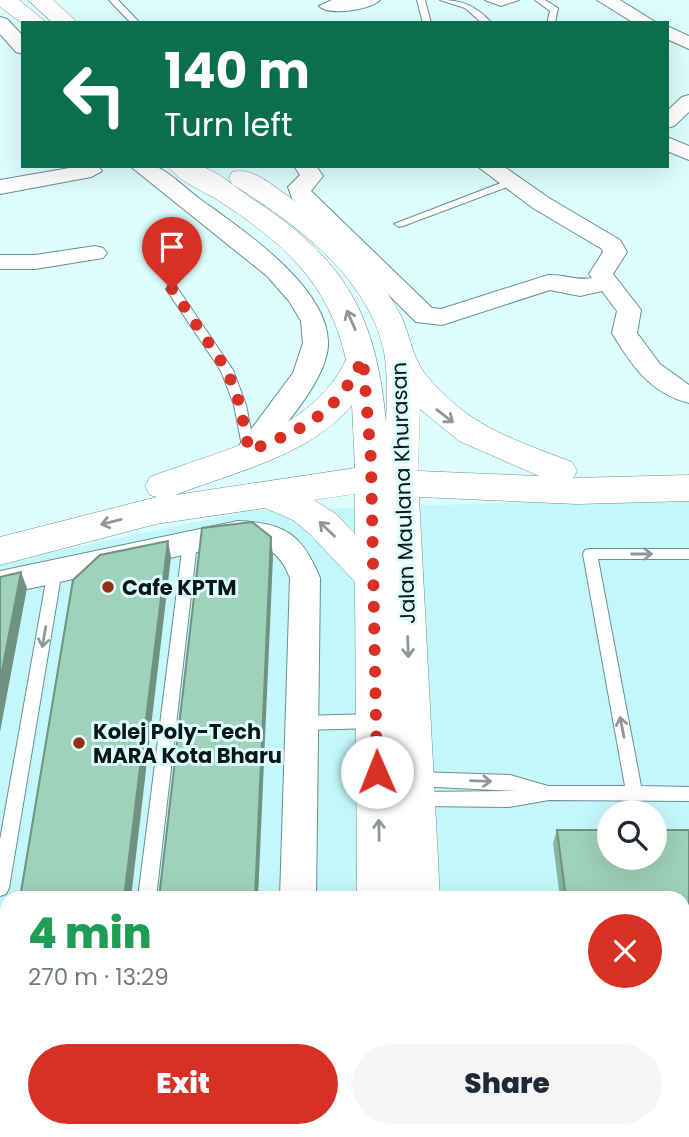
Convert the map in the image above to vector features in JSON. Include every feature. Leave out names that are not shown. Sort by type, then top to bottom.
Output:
[{"type":"street","points":[[323,15],[371,0]]},
{"type":"street","points":[[607,0],[644,21]]},
{"type":"street","points":[[50,1],[65,21]]},
{"type":"street","points":[[5,14],[29,21]]},
{"type":"street","points":[[5,14],[21,44]]},
{"type":"street","points":[[669,33],[689,43]]},
{"type":"street","points":[[669,120],[689,101]]},
{"type":"street","points":[[669,144],[689,154]]},
{"type":"street","points":[[144,168],[226,228],[262,259],[289,286],[307,312],[317,340],[308,368],[292,396],[249,451]]},
{"type":"street","name":"Jalan Maulana Khurasan","points":[[184,168],[241,203],[309,257],[343,302],[355,328],[386,470],[389,567],[413,789],[417,891]]},
{"type":"street","name":"Jalan Maulana Khurasan","points":[[225,168],[287,206],[355,271],[386,315],[397,339],[402,364],[386,470]]},
{"type":"street","points":[[306,168],[312,176],[299,187],[300,193],[425,316],[442,317],[548,282],[560,282],[580,288],[606,283]]},
{"type":"street","points":[[491,168],[612,245],[615,253],[601,274],[629,310],[623,329],[626,336],[657,377],[673,389],[689,394]]},
{"type":"street","points":[[0,187],[91,171]]},
{"type":"street","points":[[0,262],[35,262],[94,253]]},
{"type":"street","points":[[162,486],[290,435],[318,419],[340,398],[363,358]]},
{"type":"street","points":[[402,364],[420,393],[439,413],[497,447],[561,471],[647,487]]},
{"type":"street","points":[[0,526],[162,486],[349,459],[386,470],[498,486],[577,491],[647,487],[689,488]]},
{"type":"street","points":[[0,551],[156,511],[386,470],[561,471]]},
{"type":"street","points":[[265,493],[305,511],[389,567],[417,524],[440,500],[454,493],[498,486]]},
{"type":"street","points":[[146,552],[265,493]]},
{"type":"street","points":[[0,583],[238,532],[261,533],[281,540],[297,555],[305,578],[298,891]]},
{"type":"street","name":"Jalan Maulana Khurasan","points":[[380,891],[376,721],[389,567]]},
{"type":"lane","points":[[113,0],[134,21]]},
{"type":"lane","points":[[421,0],[426,21]]},
{"type":"lane","points":[[444,0],[468,6],[486,21]]},
{"type":"lane","points":[[489,0],[501,3],[515,0]]},
{"type":"lane","points":[[539,0],[555,9],[552,21]]},
{"type":"lane","points":[[399,224],[511,182]]},
{"type":"lane","points":[[172,289],[227,370],[240,405],[249,451]]},
{"type":"lane","points":[[148,891],[190,543]]},
{"type":"lane","points":[[634,794],[590,554],[689,554]]},
{"type":"lane","points":[[0,888],[55,570]]},
{"type":"lane","points":[[302,723],[376,721]]},
{"type":"lane","points":[[413,789],[509,800],[550,793],[689,794]]},
{"type":"shaded area","points":[[689,497],[689,891],[0,891],[0,563],[248,511]]},
{"type":"building","points":[[252,522],[271,537],[255,891],[160,891],[202,528]]},
{"type":"building","points":[[168,541],[125,891],[21,891],[73,580],[100,555]]},
{"type":"building","points":[[21,572],[0,681],[0,577]]},
{"type":"building","points":[[557,830],[597,830],[597,870],[667,870],[667,830],[689,830],[689,891],[565,891]]},
{"type":"place","name":"Cafe KPTM","points":[[108,587]]},
{"type":"place","name":"Kolej Poly-Tech MARA Kota Bharu","points":[[79,743]]},
{"type":"route","points":[[172,289],[227,370],[240,405],[249,451],[290,435],[318,419],[340,398],[363,358],[371,460],[377,772]]}]
